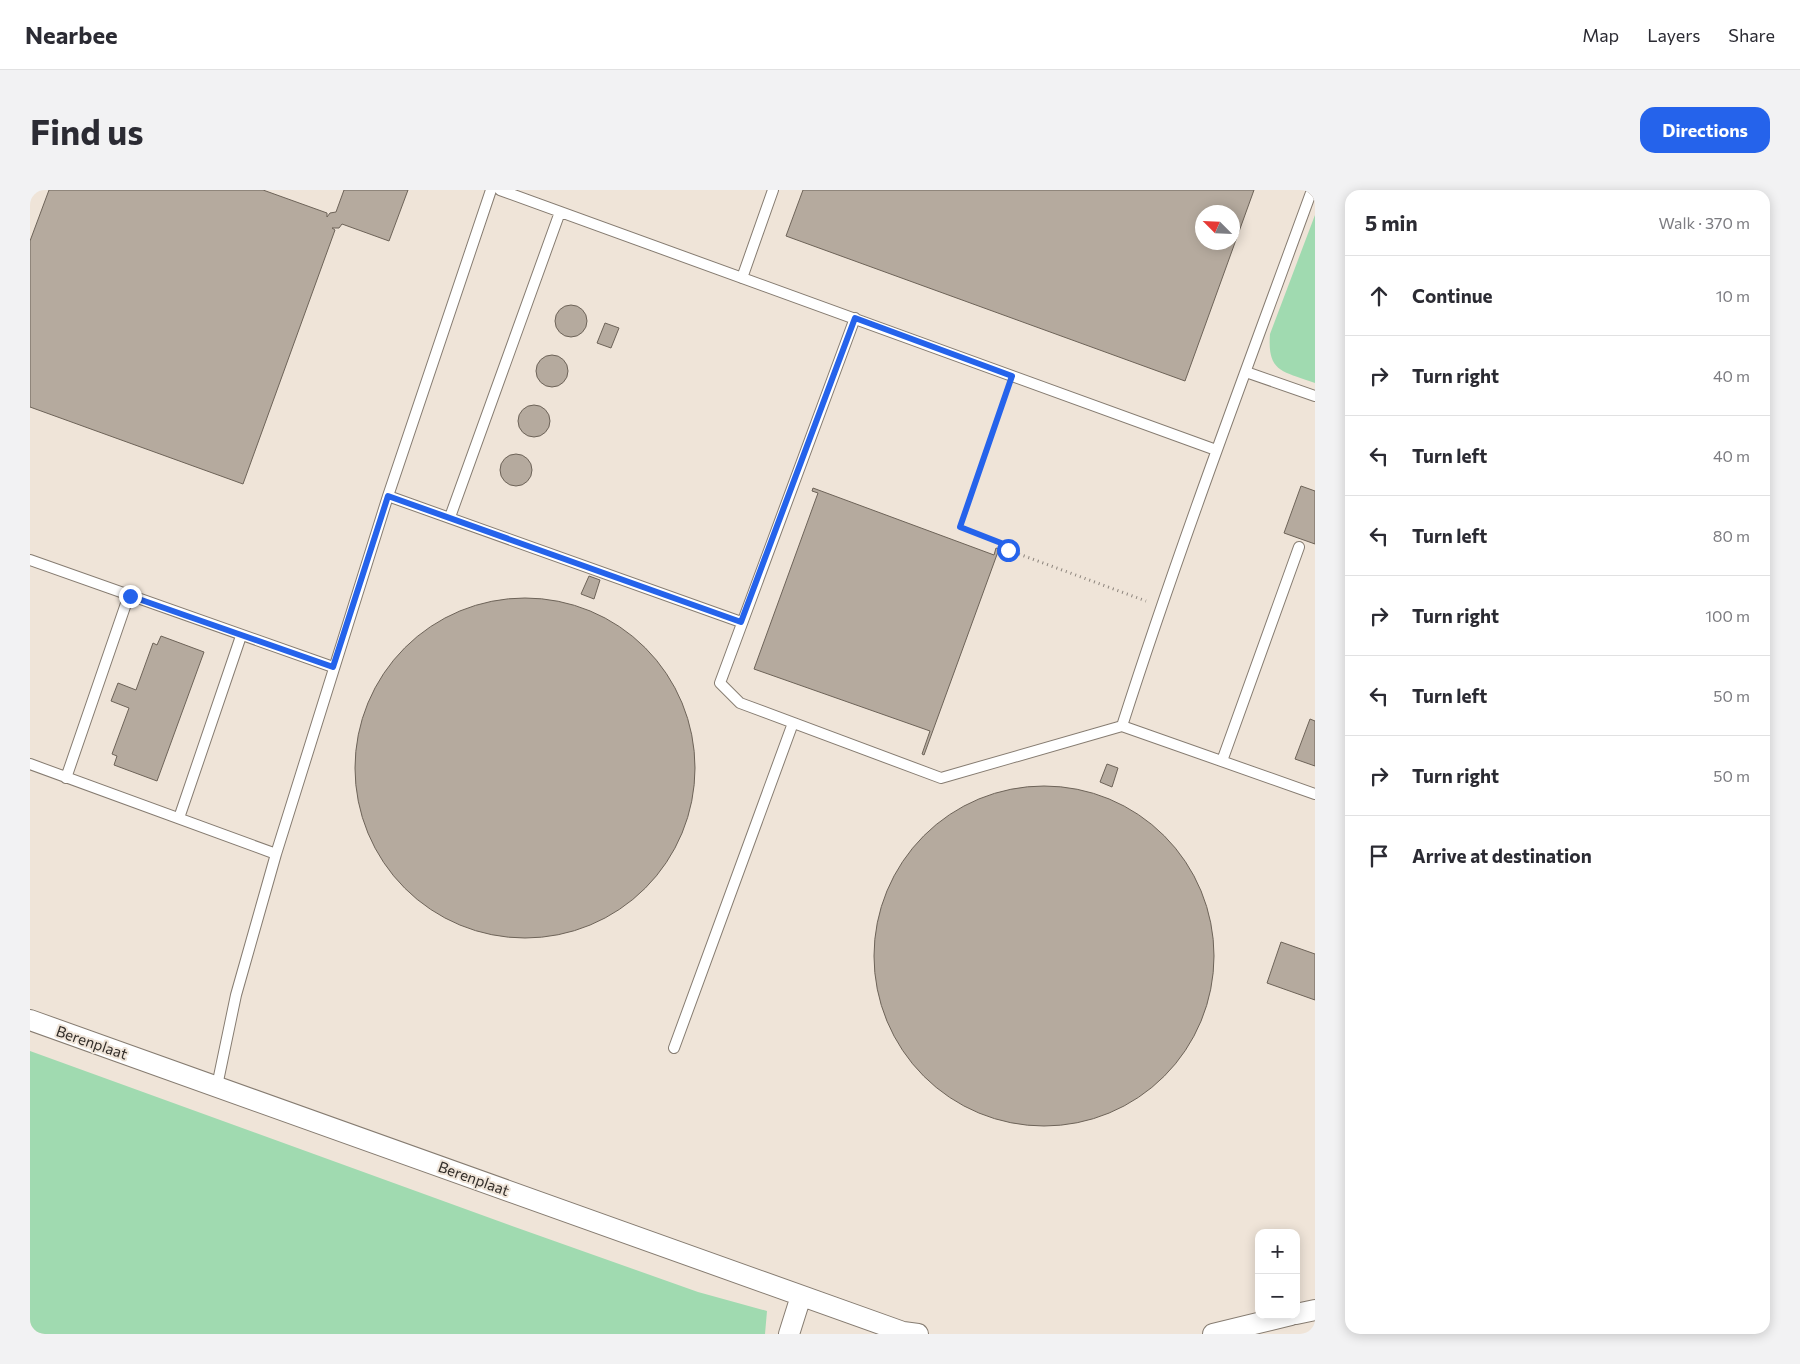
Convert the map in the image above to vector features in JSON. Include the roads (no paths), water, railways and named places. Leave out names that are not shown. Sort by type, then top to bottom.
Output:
[{"type":"street","name":"Berenplaat","points":[[30,1020],[800,1296],[903,1332],[918,1334]]},
{"type":"street","points":[[788,1334],[800,1296]]},
{"type":"street","points":[[1300,1313],[1315,1310]]},
{"type":"street","points":[[1213,1334],[1275,1319]]},
{"type":"lane","points":[[217,1086],[236,995],[276,854],[333,667],[388,496],[491,190]]},
{"type":"lane","points":[[500,190],[1216,450]]},
{"type":"lane","points":[[742,278],[773,190]]},
{"type":"lane","points":[[1122,726],[1160,606],[1312,190]]},
{"type":"lane","points":[[450,516],[560,212]]},
{"type":"lane","points":[[855,318],[720,683],[740,703],[941,778],[1122,726],[1315,794]]},
{"type":"lane","points":[[1246,372],[1315,396]]},
{"type":"lane","points":[[388,496],[450,516],[741,622]]},
{"type":"lane","points":[[1222,761],[1299,547]]},
{"type":"lane","points":[[30,560],[333,667]]},
{"type":"lane","points":[[66,778],[130,596]]},
{"type":"lane","points":[[179,818],[241,636]]},
{"type":"lane","points":[[674,1048],[793,723]]},
{"type":"lane","points":[[30,764],[276,854]]}]
